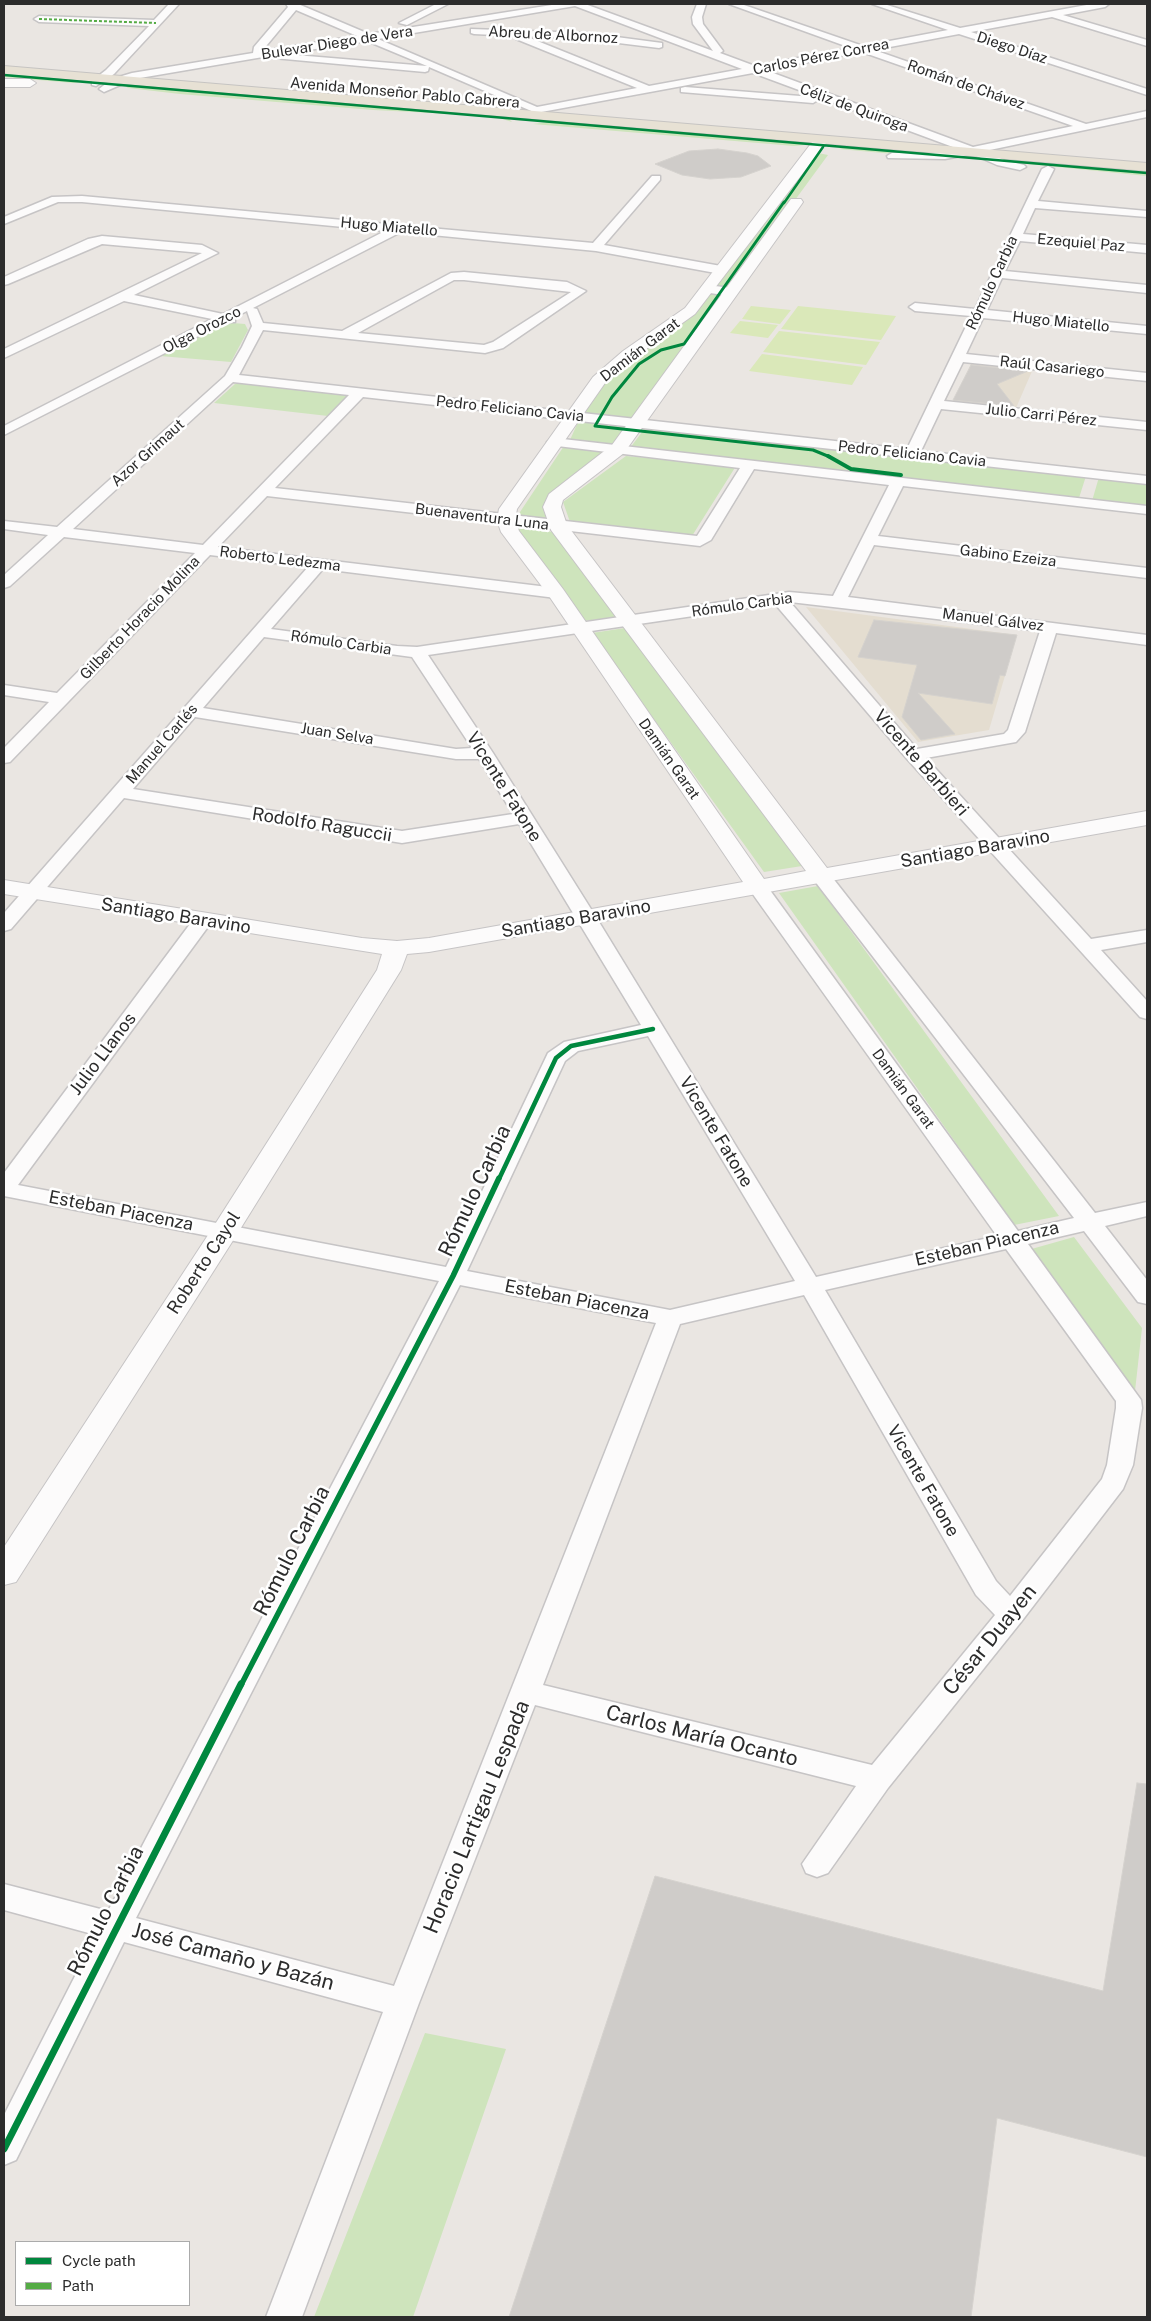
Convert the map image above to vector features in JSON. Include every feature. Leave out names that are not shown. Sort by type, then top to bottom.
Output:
[{"type":"main road","name":"Avenida Monseñor Pablo Cabrera","points":[[4,70],[103,84],[357,111],[514,125],[817,145],[971,150],[1005,155],[1147,167]]},
{"type":"main road","name":"Avenida Monseñor Pablo Cabrera","points":[[4,82],[88,88],[116,81],[497,113],[534,113],[817,145]]},
{"type":"main road","points":[[497,113],[510,117],[514,125],[549,121],[626,127],[657,126]]},
{"type":"main road","name":"Damián Garat","points":[[757,886],[578,628],[556,593],[510,532],[506,520],[508,509],[554,442],[606,374],[685,316],[817,145]]},
{"type":"main road","name":"Avenida Monseñor Pablo Cabrera","points":[[836,146],[892,156],[1147,178]]},
{"type":"main road","name":"Damián Garat","points":[[820,876],[558,526],[552,506],[555,498],[618,450],[836,146]]},
{"type":"main road","name":"Santiago Baravino","points":[[4,887],[362,945],[397,948],[429,945],[1147,818]]},
{"type":"main road","name":"Roberto Cayol","points":[[4,1573],[225,1231],[389,970],[397,948]]},
{"type":"street","points":[[103,84],[174,4]]},
{"type":"street","points":[[386,33],[439,4]]},
{"type":"street","name":"Bulevar Diego de Vera","points":[[386,33],[551,4]]},
{"type":"street","name":"Bulevar Diego de Vera","points":[[116,81],[132,76],[365,36],[575,4]]},
{"type":"street","name":"Céliz de Quiroga","points":[[575,4],[717,53]]},
{"type":"street","name":"Céliz de Quiroga","points":[[590,4],[1001,163],[1020,167]]},
{"type":"street","points":[[702,4],[697,17],[698,24],[717,53]]},
{"type":"street","name":"Román de Chávez","points":[[733,4],[1081,125]]},
{"type":"street","name":"Diego Díaz","points":[[876,4],[1147,92]]},
{"type":"street","name":"Carlos Pérez Correa","points":[[534,113],[648,89],[1105,4]]},
{"type":"street","points":[[441,70],[260,54],[258,49],[293,5],[441,70],[534,113]]},
{"type":"street","points":[[1028,6],[1147,43]]},
{"type":"street","points":[[39,19],[156,23]]},
{"type":"street","points":[[507,31],[648,89]]},
{"type":"street","name":"Abreu de Albornoz","points":[[386,33],[507,31],[616,38],[717,53]]},
{"type":"street","name":"Bulevar Diego de Vera","points":[[103,84],[260,54]]},
{"type":"street","points":[[661,87],[842,100]]},
{"type":"street","points":[[892,156],[939,157],[1147,108]]},
{"type":"street","points":[[1081,125],[1147,114]]},
{"type":"street","points":[[1107,122],[1147,127]]},
{"type":"street","name":"Rómulo Carbia","points":[[912,454],[996,274],[1048,170]]},
{"type":"street","points":[[596,247],[656,178]]},
{"type":"street","name":"Hugo Miatello","points":[[4,221],[56,199],[82,199],[596,247],[721,270]]},
{"type":"street","points":[[1031,204],[1147,214]]},
{"type":"street","name":"Olga Orozco","points":[[4,431],[400,228]]},
{"type":"street","name":"Ezequiel Paz","points":[[1014,237],[1147,249]]},
{"type":"street","points":[[4,281],[92,242],[102,240],[212,251],[208,257],[4,354]]},
{"type":"street","points":[[996,274],[1147,288]]},
{"type":"street","points":[[124,297],[224,318],[258,323],[344,335],[485,349],[498,345],[580,291],[567,286],[464,276],[451,277],[344,335]]},
{"type":"street","points":[[707,289],[731,292]]},
{"type":"street","name":"Hugo Miatello","points":[[915,307],[1147,330]]},
{"type":"street","points":[[246,308],[253,312],[258,323]]},
{"type":"street","name":"Azor Grimaut","points":[[4,583],[230,378],[249,347],[258,323]]},
{"type":"street","name":"Raúl Casariego","points":[[957,357],[1147,376]]},
{"type":"street","name":"Pedro Feliciano Cavia","points":[[230,378],[1147,480]]},
{"type":"street","name":"Gilberto Horacio Molina","points":[[4,758],[360,392]]},
{"type":"street","name":"Julio Carri Pérez","points":[[936,404],[1147,426]]},
{"type":"street","name":"Pedro Feliciano Cavia","points":[[554,442],[1147,510]]},
{"type":"street","name":"Buenaventura Luna","points":[[264,491],[700,542],[706,537],[749,465]]},
{"type":"street","points":[[1019,495],[1029,467]]},
{"type":"street","points":[[838,601],[898,482]]},
{"type":"street","name":"Roberto Ledezma","points":[[4,525],[556,593]]},
{"type":"street","name":"Gabino Ezeiza","points":[[870,540],[1147,573]]},
{"type":"street","name":"Manuel Carlés","points":[[4,925],[319,564]]},
{"type":"street","name":"Rómulo Carbia","points":[[260,632],[416,652],[801,596],[838,601]]},
{"type":"street","name":"Vicente Barbieri","points":[[779,599],[913,755],[1147,1013]]},
{"type":"street","name":"Manuel Gálvez","points":[[838,601],[1147,640]]},
{"type":"street","points":[[913,755],[1010,738],[1016,732],[1050,627]]},
{"type":"street","name":"Vicente Fatone","points":[[416,652],[484,753],[586,917],[809,1284],[986,1588],[1010,1615]]},
{"type":"street","points":[[4,690],[62,699]]},
{"type":"street","name":"Juan Selva","points":[[191,711],[456,754],[484,753]]},
{"type":"street","name":"Rodolfo Raguccii","points":[[120,792],[402,837],[524,818]]},
{"type":"street","name":"Damián Garat","points":[[820,876],[1147,1296]]},
{"type":"street","name":"Damián Garat","points":[[757,886],[1128,1400]]},
{"type":"street","name":"Julio Llanos","points":[[4,1189],[203,920]]},
{"type":"street","points":[[1088,946],[1147,936]]},
{"type":"street","name":"Rómulo Carbia","points":[[4,2149],[116,1926],[452,1276],[556,1058],[571,1046],[653,1029]]},
{"type":"street","name":"Esteban Piacenza","points":[[4,1189],[670,1318],[809,1284],[1088,1221],[1147,1210]]},
{"type":"street","name":"Horacio Lartigau Lespada","points":[[284,2317],[404,2002],[670,1318]]},
{"type":"street","name":"César Duayen","points":[[817,1864],[878,1779],[1114,1482],[1120,1465],[1130,1408],[1128,1400]]},
{"type":"street","name":"Carlos María Ocanto","points":[[526,1692],[878,1779]]},
{"type":"street","name":"José Camaño y Bazán","points":[[4,1897],[404,2002]]},
{"type":"shaded area","points":[[972,362],[1033,369],[1016,408],[953,401]]},
{"type":"shaded area","points":[[806,607],[1017,635],[989,730],[918,742]]},
{"type":"green space","points":[[4,72],[86,81],[73,83],[4,77]]},
{"type":"green space","points":[[123,84],[497,115],[508,118],[512,122],[493,116],[373,110],[180,94],[128,88]]},
{"type":"green space","points":[[548,122],[685,131],[807,142],[804,145],[794,146],[533,124]]},
{"type":"green space","points":[[849,146],[909,152],[944,153],[894,154],[839,149]]},
{"type":"green space","points":[[818,153],[828,155],[636,417],[623,418],[583,412],[603,382],[639,352],[674,328]]},
{"type":"green space","points":[[999,158],[1147,170],[1147,176],[1008,162]]},
{"type":"green space","points":[[751,306],[791,310],[780,324],[742,319]]},
{"type":"green space","points":[[798,306],[896,316],[881,340],[781,329]]},
{"type":"green space","points":[[740,321],[778,325],[768,338],[730,333]]},
{"type":"green space","points":[[245,324],[248,330],[231,362],[160,356],[220,325]]},
{"type":"green space","points":[[779,331],[880,342],[866,365],[763,352]]},
{"type":"green space","points":[[762,354],[863,367],[852,385],[749,371]]},
{"type":"green space","points":[[243,383],[347,396],[328,416],[214,403],[235,384]]},
{"type":"green space","points":[[584,420],[618,423],[628,427],[617,443],[607,444],[570,440],[578,422]]},
{"type":"green space","points":[[645,428],[1086,476],[1079,498],[630,448]]},
{"type":"green space","points":[[564,446],[606,452],[578,477],[548,520],[516,518]]},
{"type":"green space","points":[[626,456],[736,466],[692,536],[570,522],[563,502]]},
{"type":"green space","points":[[1099,477],[1147,482],[1147,507],[1092,501]]},
{"type":"green space","points":[[524,525],[556,533],[617,617],[583,621],[515,527]]},
{"type":"green space","points":[[625,628],[802,866],[764,872],[592,633]]},
{"type":"green space","points":[[818,886],[1059,1216],[1014,1225],[779,893]]},
{"type":"green space","points":[[1074,1237],[1142,1328],[1135,1391],[1028,1250]]},
{"type":"green space","points":[[425,2033],[506,2049],[413,2317],[314,2317]]},
{"type":"building","points":[[718,149],[758,156],[771,166],[741,177],[710,179],[682,175],[655,164],[689,151]]},
{"type":"building","points":[[971,365],[1028,371],[997,384],[1014,406],[953,400]]},
{"type":"building","points":[[874,620],[1017,635],[1005,676],[1000,675],[992,704],[918,693],[955,734],[921,740],[902,717],[917,665],[858,657]]},
{"type":"building","points":[[1137,1783],[1147,1784],[1147,2157],[997,2118],[971,2317],[509,2317],[655,1876],[1103,1991]]},
{"type":"marked path","points":[[39,19],[156,23]]},
{"type":"cycle path","points":[[4,75],[1147,173]]},
{"type":"cycle path","points":[[823,147],[684,344],[661,350],[639,364],[612,397],[595,426],[813,450],[821,452],[851,469],[901,475]]},
{"type":"cycle path","points":[[4,2149],[116,1926],[453,1276],[556,1058],[571,1046],[653,1029]]}]
